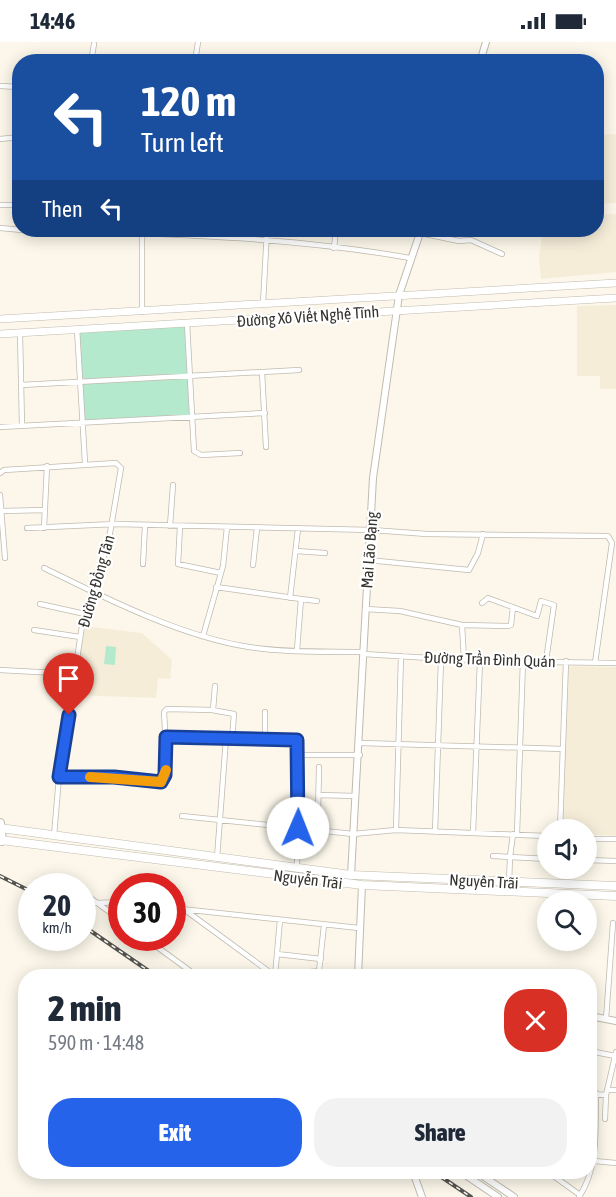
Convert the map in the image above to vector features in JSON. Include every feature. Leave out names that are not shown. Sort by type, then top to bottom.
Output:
[{"type":"highway","points":[[0,827],[1,840]]},
{"type":"main road","name":"Đường Xô Viết Nghệ Tĩnh","points":[[0,319],[616,283]]},
{"type":"main road","name":"Đường Xô Viết Nghệ Tĩnh","points":[[0,334],[616,298]]},
{"type":"main road","points":[[142,312],[143,325]]},
{"type":"main road","name":"Nguyễn Trãi","points":[[0,827],[351,875]]},
{"type":"main road","name":"Nguyễn Trãi","points":[[1,840],[362,885],[616,896]]},
{"type":"main road","points":[[351,875],[362,885]]},
{"type":"main road","name":"Nguyên Trãi","points":[[351,875],[616,886]]},
{"type":"street","points":[[92,54],[94,44]]},
{"type":"street","points":[[142,237],[142,312]]},
{"type":"street","points":[[210,237],[334,248],[410,258]]},
{"type":"street","points":[[263,304],[266,237]]},
{"type":"street","points":[[334,248],[335,237]]},
{"type":"street","name":"Mai Lão Bạng","points":[[351,875],[361,743],[365,609],[374,478],[399,295],[418,237]]},
{"type":"street","points":[[443,237],[459,241],[471,240],[502,254]]},
{"type":"street","points":[[187,323],[193,449],[196,454],[240,453]]},
{"type":"street","points":[[0,473],[4,470],[85,463],[77,329]]},
{"type":"street","points":[[20,332],[22,426]]},
{"type":"street","points":[[21,385],[299,370]]},
{"type":"street","points":[[262,372],[266,447]]},
{"type":"street","points":[[0,428],[265,412]]},
{"type":"street","name":"Đường Đồng Tân","points":[[54,836],[59,777],[80,637],[112,526],[121,468],[116,463],[85,463]]},
{"type":"street","points":[[44,528],[47,465]]},
{"type":"street","points":[[170,526],[173,485]]},
{"type":"street","points":[[0,495],[4,558]]},
{"type":"street","points":[[1,509],[45,510]]},
{"type":"street","points":[[142,564],[145,525]]},
{"type":"street","points":[[27,528],[145,525],[372,530],[427,534],[606,536],[611,539],[595,663]]},
{"type":"street","points":[[180,526],[178,564],[220,573]]},
{"type":"street","points":[[202,636],[220,573],[227,527]]},
{"type":"street","points":[[253,565],[257,528]]},
{"type":"street","points":[[290,598],[298,529]]},
{"type":"street","points":[[368,560],[469,570],[478,554],[483,534]]},
{"type":"street","points":[[296,551],[326,553]]},
{"type":"street","name":"Đường Trần Đình Quán","points":[[44,568],[93,593],[202,636],[249,647],[441,660],[616,663]]},
{"type":"street","points":[[216,587],[317,601]]},
{"type":"street","points":[[482,603],[488,598],[537,616],[541,601],[554,604],[546,661]]},
{"type":"street","points":[[297,650],[301,599]]},
{"type":"street","points":[[40,604],[85,614]]},
{"type":"street","points":[[365,609],[400,611],[462,625],[508,626],[512,625],[513,607]]},
{"type":"street","points":[[462,625],[464,660]]},
{"type":"street","points":[[34,630],[80,637]]},
{"type":"street","points":[[396,830],[401,656]]},
{"type":"street","points":[[435,832],[441,660]]},
{"type":"street","points":[[473,832],[480,661]]},
{"type":"street","points":[[509,883],[521,748],[523,661]]},
{"type":"street","points":[[560,819],[567,662]]},
{"type":"street","points":[[0,670],[75,674]]},
{"type":"street","points":[[212,710],[215,686]]},
{"type":"street","points":[[59,777],[114,777],[161,782],[165,775],[166,737],[163,714],[165,710],[212,710],[234,714],[229,739],[217,858]]},
{"type":"street","points":[[265,712],[265,740]]},
{"type":"street","points":[[166,737],[297,740],[299,755],[297,868]]},
{"type":"street","points":[[361,743],[563,749]]},
{"type":"street","points":[[299,755],[360,755]]},
{"type":"street","points":[[318,814],[320,766]]},
{"type":"street","points":[[319,795],[356,796]]},
{"type":"street","points":[[182,816],[353,834],[396,830],[537,835]]},
{"type":"street","points":[[597,838],[616,839]]},
{"type":"street","points":[[493,856],[537,858]]},
{"type":"street","points":[[597,860],[616,861]]},
{"type":"street","points":[[358,969],[362,885]]},
{"type":"street","points":[[96,903],[108,903]]},
{"type":"street","points":[[96,903],[108,911]]},
{"type":"street","points":[[186,910],[359,928]]},
{"type":"street","points":[[186,911],[265,969]]},
{"type":"street","points":[[276,969],[279,920]]},
{"type":"street","points":[[606,1019],[614,940],[613,923]]},
{"type":"street","points":[[318,969],[324,925]]},
{"type":"street","points":[[163,951],[187,969]]},
{"type":"street","points":[[277,954],[321,959]]},
{"type":"street","points":[[597,1018],[616,1021]]},
{"type":"street","points":[[597,1051],[616,1054],[606,1092],[605,1119]]},
{"type":"street","points":[[597,1093],[616,1090]]},
{"type":"street","points":[[597,1160],[616,1163]]},
{"type":"street","points":[[416,1179],[422,1197]]},
{"type":"street","points":[[471,1179],[498,1197]]},
{"type":"street","points":[[487,1179],[513,1197]]},
{"type":"street","points":[[557,1179],[579,1196],[589,1179]]},
{"type":"shaded area","points":[[616,134],[616,203],[604,204],[604,135]]},
{"type":"shaded area","points":[[616,214],[616,272],[541,279],[539,258],[542,237],[604,237],[604,215]]},
{"type":"shaded area","points":[[616,305],[616,389],[600,389],[600,376],[577,376],[577,306]]},
{"type":"shaded area","points":[[82,626],[142,633],[172,660],[170,679],[158,678],[156,698],[73,695]]},
{"type":"shaded area","points":[[566,666],[616,667],[616,836],[597,835],[597,819],[562,819]]},
{"type":"green space","points":[[187,323],[191,417],[83,423],[77,329]]},
{"type":"green space","points":[[106,646],[116,647],[115,665],[104,664]]},
{"type":"railway","points":[[0,876],[18,885]]},
{"type":"railway","points":[[96,935],[146,969]]},
{"type":"railway","points":[[444,1179],[471,1197]]},
{"type":"slow traffic","points":[[90,777],[161,782],[164,780],[166,770]]},
{"type":"route","points":[[69,715],[59,777],[114,777],[161,782],[165,775],[166,737],[297,740],[298,828]]}]
